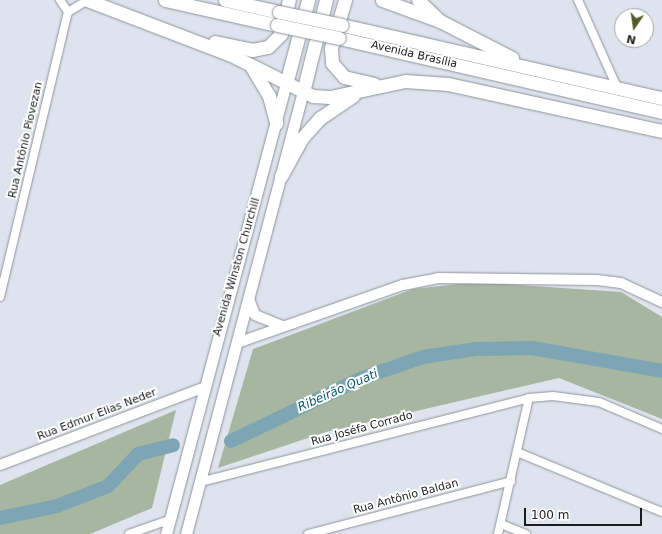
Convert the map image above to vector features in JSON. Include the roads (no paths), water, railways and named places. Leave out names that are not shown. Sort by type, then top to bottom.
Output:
[{"type":"main road","points":[[87,0],[250,64],[303,92],[330,97],[405,82],[448,84],[662,130]]},
{"type":"main road","name":"Avenida Brasília","points":[[165,0],[278,18],[342,25],[662,98]]},
{"type":"main road","name":"Avenida Brasília","points":[[225,0],[339,38],[662,112]]},
{"type":"main road","points":[[176,34],[260,50],[278,38],[289,0]]},
{"type":"main road","name":"Avenida Winston Churchill","points":[[166,534],[203,388],[276,123],[308,0]]},
{"type":"main road","name":"Avenida Winston Churchill","points":[[186,534],[249,299],[326,0]]},
{"type":"main road","points":[[345,0],[331,48],[332,63],[351,80],[384,85]]},
{"type":"main road","points":[[382,0],[440,21],[538,69]]},
{"type":"main road","points":[[418,0],[440,21]]},
{"type":"main road","points":[[250,64],[269,96],[276,123]]},
{"type":"main road","points":[[281,176],[302,138],[320,118],[367,89]]},
{"type":"main road","points":[[593,95],[662,130]]},
{"type":"street","points":[[60,0],[68,12],[87,0]]},
{"type":"street","points":[[578,0],[617,87]]},
{"type":"street","name":"Rua Antônio Piovezan","points":[[0,297],[68,12]]},
{"type":"street","points":[[237,343],[282,326],[403,285],[438,278],[597,280],[621,283],[662,302]]},
{"type":"street","points":[[249,299],[255,315],[282,326]]},
{"type":"street","name":"Rua Edmur Elias Neder","points":[[0,465],[203,388]]},
{"type":"street","name":"Rua Joséfa Corrado","points":[[200,482],[529,398],[553,396],[599,402],[662,429]]},
{"type":"street","points":[[498,534],[529,398]]},
{"type":"street","points":[[517,452],[662,512]]},
{"type":"street","name":"Rua Antônio Baldan","points":[[308,534],[511,481]]},
{"type":"street","points":[[129,534],[169,520]]},
{"type":"street","points":[[501,524],[526,534]]},
{"type":"waterway","name":"Ribeirão Quati","points":[[231,441],[362,378],[423,357],[476,349],[532,348],[662,371]]},
{"type":"waterway","name":"Ribeirão Quati","points":[[0,518],[57,506],[108,486],[138,454],[173,445]]}]
